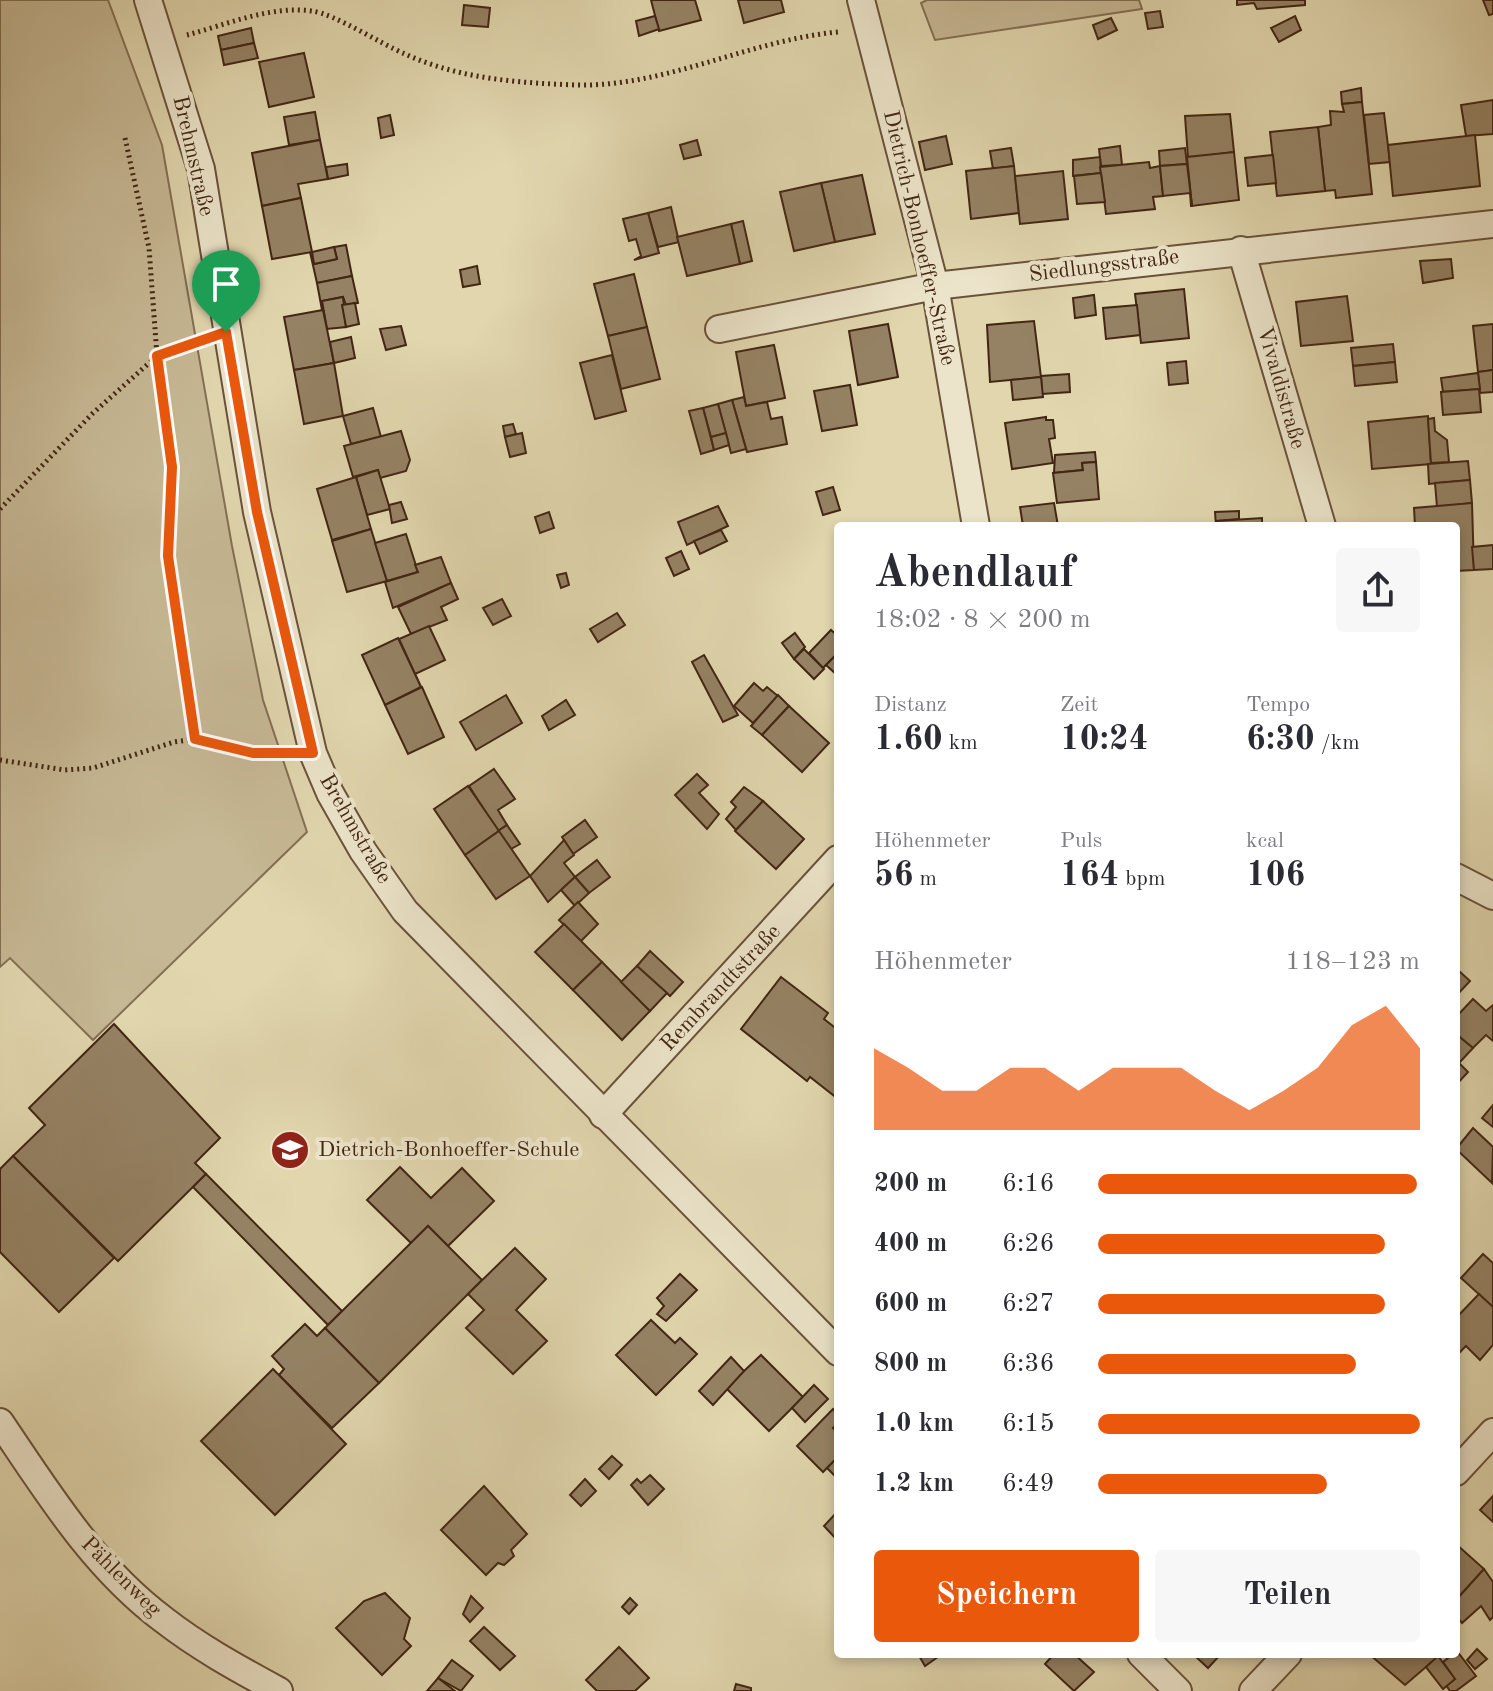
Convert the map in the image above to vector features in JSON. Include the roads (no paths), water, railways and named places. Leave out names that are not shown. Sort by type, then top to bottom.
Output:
[{"type":"street","name":"Brehmstraße","points":[[148,0],[201,169],[257,512],[313,753],[330,793],[363,851],[405,911],[834,1348]]},
{"type":"street","name":"Dietrich-Bonhoeffer-Straße","points":[[861,0],[935,286],[975,522]]},
{"type":"street","name":"Siedlungsstraße","points":[[719,329],[935,286],[1493,224]]},
{"type":"street","name":"Vivaldistraße","points":[[1241,250],[1321,522]]},
{"type":"street","name":"Rembrandtstraße","points":[[603,1115],[834,863]]},
{"type":"street","points":[[1460,879],[1493,896]]},
{"type":"street","name":"Pählenweg","points":[[0,1422],[66,1520],[114,1574],[161,1618],[208,1652],[279,1691]]},
{"type":"street","points":[[1460,1468],[1493,1432]]},
{"type":"street","points":[[1145,1658],[1178,1691]]},
{"type":"street","points":[[1253,1691],[1284,1658]]},
{"type":"place","name":"Dietrich-Bonhoeffer-Schule","points":[[290,1150]]}]
